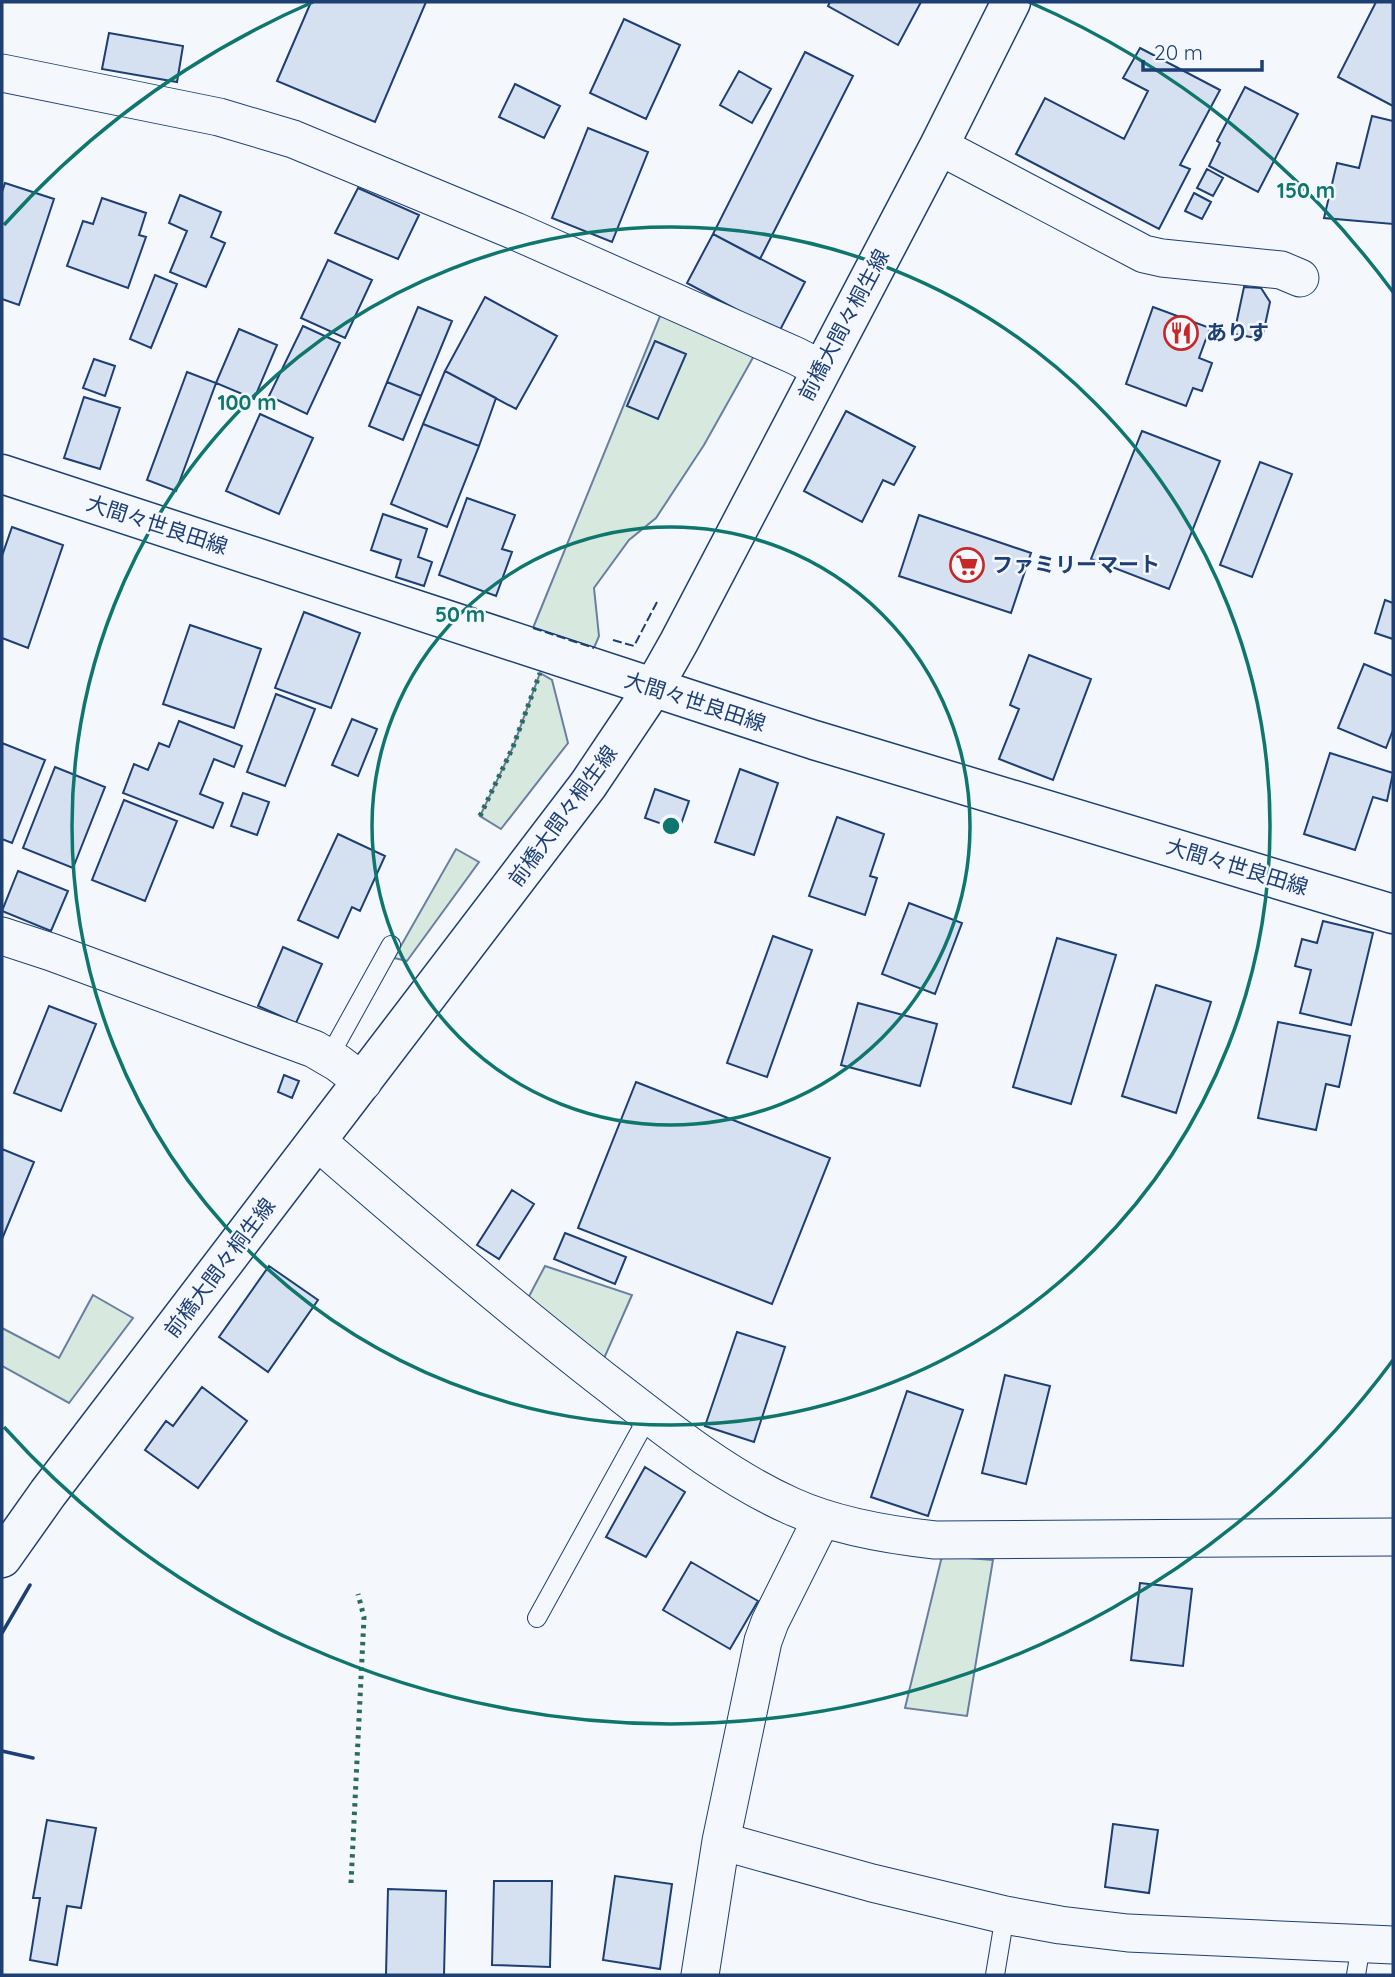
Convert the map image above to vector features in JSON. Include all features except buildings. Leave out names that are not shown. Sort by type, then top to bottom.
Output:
[{"type":"main road","name":"前橋大間々桐生線","points":[[2,1558],[48,1493],[589,785],[653,688],[939,146],[1011,2]]},
{"type":"main road","name":"大間々世良田線","points":[[2,474],[827,744],[1393,914]]},
{"type":"street","points":[[2,73],[219,117],[293,139],[515,231],[821,369]]},
{"type":"street","points":[[939,146],[1144,254],[1281,270],[1300,278]]},
{"type":"street","points":[[2,936],[314,1049],[363,1082]]},
{"type":"street","points":[[317,1141],[508,1303],[649,1415],[745,1482],[822,1518],[902,1536],[935,1540],[1393,1537]]},
{"type":"street","points":[[700,1975],[721,1841],[763,1642],[770,1622],[822,1518]]},
{"type":"street","points":[[721,1841],[872,1883],[1005,1915],[1128,1933],[1370,1955]]},
{"type":"lane","points":[[329,1057],[391,945]]},
{"type":"lane","points":[[537,1618],[649,1415]]},
{"type":"lane","points":[[995,1975],[1005,1915]]},
{"type":"shaded area","points":[[662,311],[755,354],[704,445],[656,518],[629,540],[594,588],[599,636],[594,648],[533,628]]},
{"type":"shaded area","points":[[540,673],[552,680],[568,743],[501,829],[480,816],[513,747]]},
{"type":"shaded area","points":[[456,849],[479,862],[407,961],[394,958]]},
{"type":"shaded area","points":[[545,1266],[632,1295],[602,1363],[526,1302]]},
{"type":"shaded area","points":[[93,1295],[133,1318],[69,1403],[2,1366],[2,1328],[59,1358]]},
{"type":"shaded area","points":[[942,1556],[993,1560],[967,1716],[905,1708]]},
{"type":"hedge","points":[[480,816],[513,747],[540,673]]},
{"type":"hedge","points":[[351,1883],[364,1617],[358,1594]]},
{"type":"fence","points":[[613,640],[634,646],[657,602]]},
{"type":"fence","points":[[533,628],[594,648]]},
{"type":"wall","points":[[2,1633],[30,1585]]},
{"type":"wall","points":[[2,1751],[33,1758]]},
{"type":"place","name":"ありす","points":[[1181,333]]},
{"type":"place","name":"ファミリーマート","points":[[967,565]]}]
